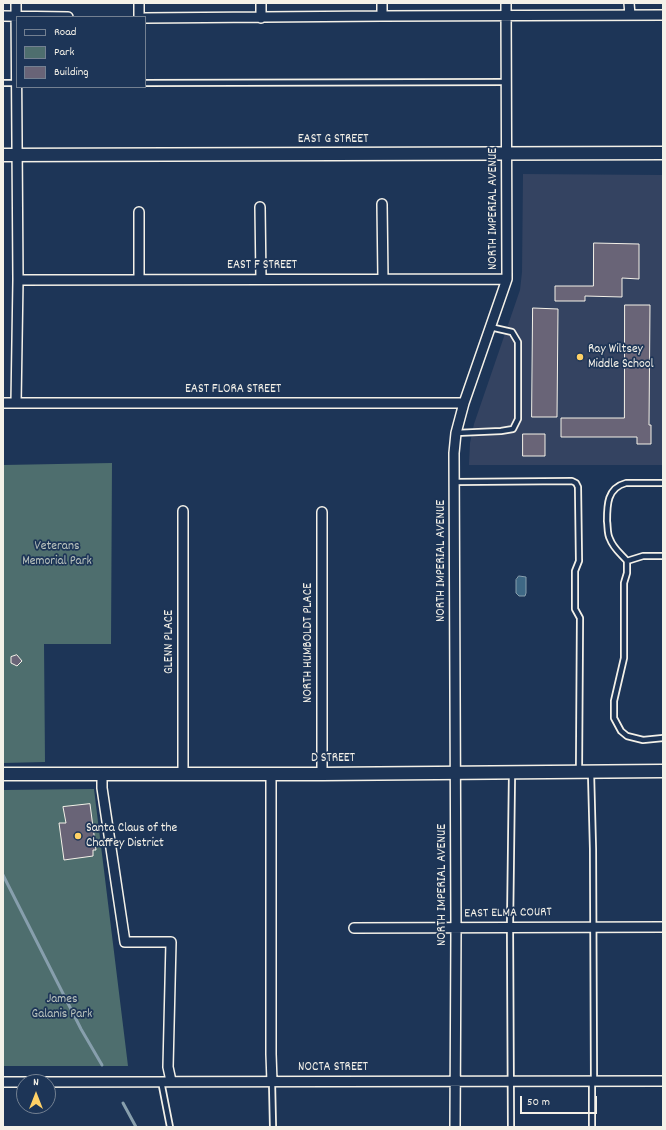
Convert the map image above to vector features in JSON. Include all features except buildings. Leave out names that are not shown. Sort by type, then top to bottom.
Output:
[{"type":"street","points":[[3,16],[16,16],[16,3]]},
{"type":"street","points":[[139,3],[139,16]]},
{"type":"street","points":[[261,3],[261,18]]},
{"type":"street","points":[[382,3],[382,16]]},
{"type":"street","name":"NORTH IMPERIAL AVENUE","points":[[456,1127],[454,453],[456,433],[464,403],[507,279],[506,3]]},
{"type":"street","points":[[630,3],[630,15]]},
{"type":"street","points":[[146,18],[663,15]]},
{"type":"street","points":[[16,403],[18,280],[17,88]]},
{"type":"street","name":"EAST G STREET","points":[[3,155],[663,153]]},
{"type":"street","points":[[382,204],[383,279]]},
{"type":"street","points":[[260,207],[261,279]]},
{"type":"street","points":[[139,212],[139,280]]},
{"type":"street","name":"EAST F STREET","points":[[18,280],[507,279]]},
{"type":"street","name":"EAST FLORA STREET","points":[[3,403],[464,403]]},
{"type":"street","name":"GLENN PLACE","points":[[183,511],[183,774]]},
{"type":"street","name":"NORTH HUMBOLDT PLACE","points":[[322,512],[322,774]]},
{"type":"street","name":"D STREET","points":[[3,774],[322,774],[663,771]]},
{"type":"street","points":[[102,774],[102,788],[125,942],[171,942],[168,1067],[166,1081]]},
{"type":"street","points":[[271,774],[270,1054],[272,1082]]},
{"type":"street","name":"EAST ELMA COURT","points":[[354,928],[594,926],[663,927]]},
{"type":"street","name":"NOCTA STREET","points":[[3,1082],[663,1081]]},
{"type":"lane","points":[[146,83],[506,82]]},
{"type":"lane","points":[[3,83],[16,83]]},
{"type":"lane","points":[[456,433],[513,429],[518,419],[518,342],[512,332],[490,327]]},
{"type":"lane","points":[[454,482],[572,481],[576,482],[578,487],[579,561],[575,571],[575,609],[580,618],[585,771],[594,926],[592,1127]]},
{"type":"lane","points":[[663,483],[626,483],[620,485],[610,494],[607,509],[608,535],[615,548],[627,561],[627,573],[624,583],[624,658],[614,700],[614,718],[621,731],[627,736],[643,740],[663,738]]},
{"type":"lane","points":[[627,561],[643,556],[663,556]]},
{"type":"lane","points":[[510,1127],[512,772]]},
{"type":"lane","points":[[166,1081],[170,1127]]},
{"type":"lane","points":[[272,1082],[272,1127]]},
{"type":"shaded area","name":"Ray Wiltsey Middle School","points":[[523,174],[663,175],[663,465],[469,465],[470,443],[474,424],[520,290],[522,272]]},
{"type":"shaded area","points":[[519,576],[526,577],[525,596],[519,596],[516,593],[516,580]]},
{"type":"green space","name":"Veterans Memorial Park","points":[[112,463],[111,644],[44,644],[45,762],[3,763],[3,465]]},
{"type":"green space","name":"James Galanis Park","points":[[94,789],[128,1066],[3,1066],[3,790]]},
{"type":"waterway","points":[[3,875],[81,1029],[102,1065]]},
{"type":"waterway","points":[[123,1103],[136,1127]]},
{"type":"place","name":"Ray Wiltsey Middle School","points":[[580,357]]},
{"type":"place","name":"Santa Claus of the Chaffey District","points":[[78,836]]}]
